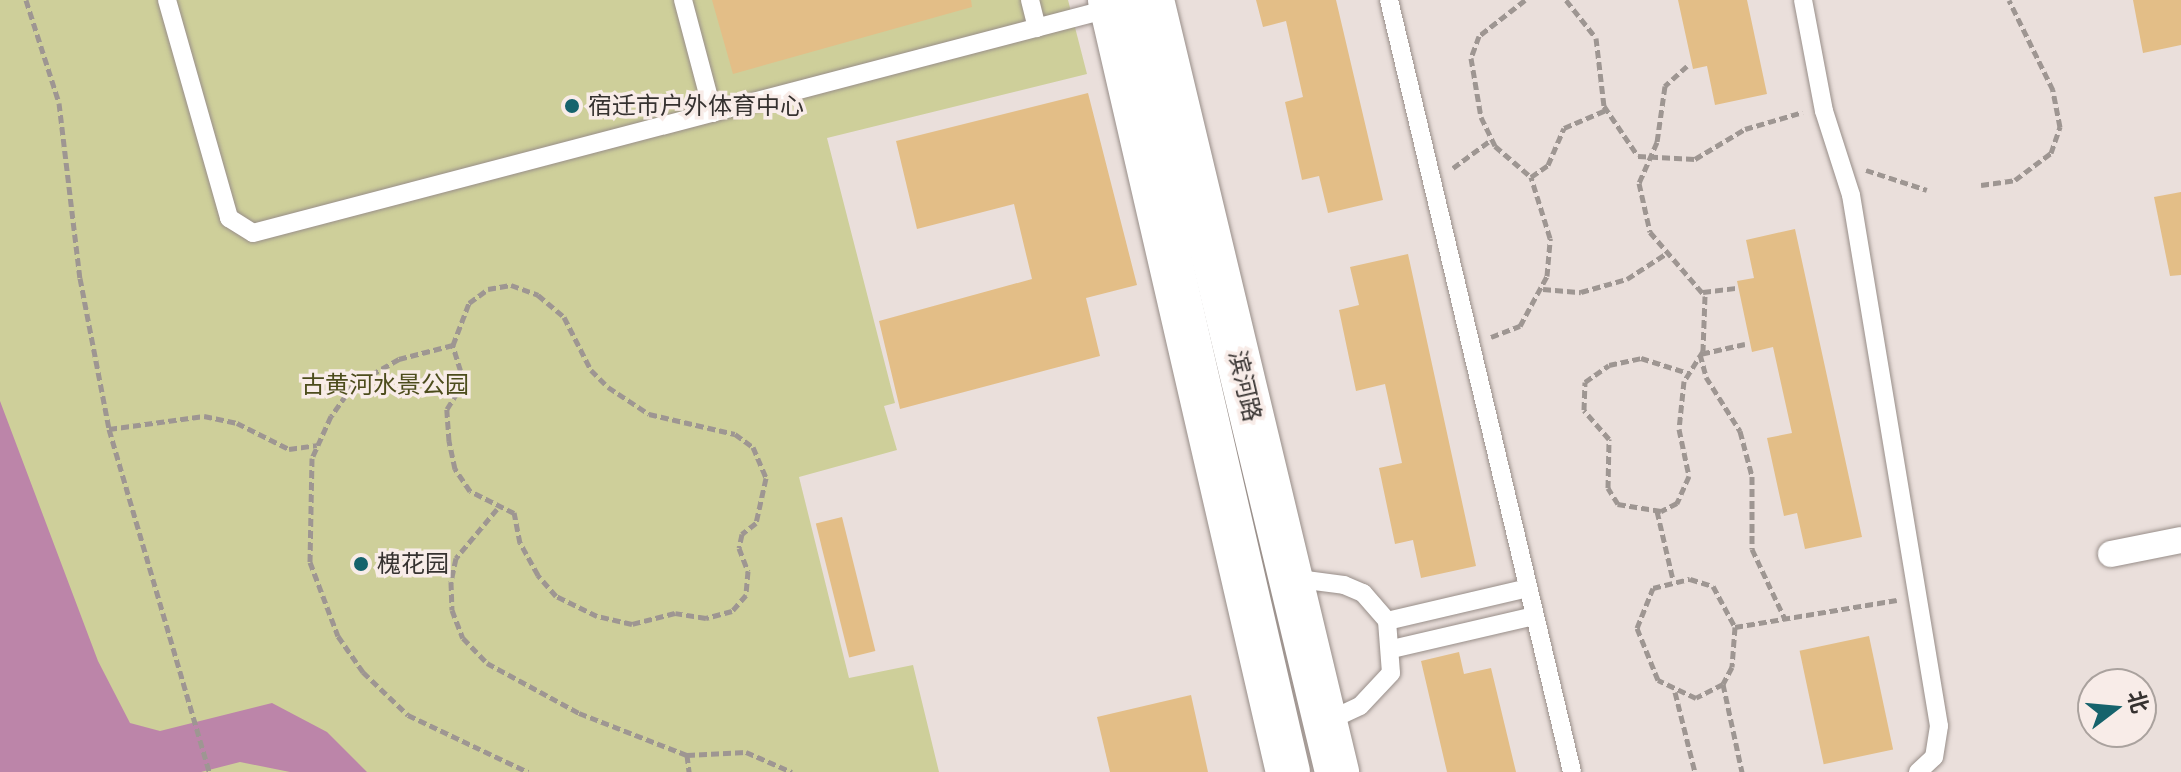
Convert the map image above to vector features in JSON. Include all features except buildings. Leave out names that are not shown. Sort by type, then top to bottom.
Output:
[{"type":"main road","name":"滨河路","points":[[1125,3],[1291,578],[1337,772]]},
{"type":"main road","name":"滨河路","points":[[1125,3],[1288,772]]},
{"type":"street","points":[[2111,554],[2181,540]]},
{"type":"lane","points":[[167,0],[229,218],[253,233],[1125,3]]},
{"type":"lane","points":[[683,0],[713,113]]},
{"type":"lane","points":[[1030,0],[1037,28]]},
{"type":"lane","points":[[1389,0],[1572,772]]},
{"type":"lane","points":[[1803,0],[1824,107],[1845,174],[1939,726],[1934,757],[1918,772]]},
{"type":"lane","points":[[1291,578],[1344,585],[1363,593],[1387,621],[1392,649],[1391,673],[1377,692],[1325,722]]},
{"type":"lane","points":[[1387,621],[1528,588]]},
{"type":"lane","points":[[1392,649],[1534,616]]},
{"type":"path","points":[[26,0],[59,103],[80,278],[109,429],[209,772]]},
{"type":"path","points":[[1471,344],[1520,326],[1543,289],[1550,238],[1531,177],[1511,165],[1491,140],[1472,82],[1473,47],[1525,0]]},
{"type":"path","points":[[1566,0],[1596,38],[1606,109],[1638,156],[1695,159],[1745,129],[1824,107]]},
{"type":"path","points":[[1981,185],[2015,180],[2051,153],[2060,127],[2053,90],[2009,0]]},
{"type":"path","points":[[1687,66],[1665,86],[1657,142],[1641,168],[1640,203],[1650,232],[1703,292],[1708,323],[1700,354],[1688,373],[1679,429],[1687,491],[1657,511],[1618,504],[1613,496],[1609,439],[1584,410],[1581,395],[1596,372],[1641,358],[1688,373]]},
{"type":"path","points":[[1531,177],[1548,165],[1564,128],[1606,109]]},
{"type":"path","points":[[1431,176],[1452,169],[1491,140]]},
{"type":"path","points":[[1845,174],[1879,170],[1905,186],[1927,190]]},
{"type":"path","points":[[1543,289],[1581,292],[1627,279],[1667,253]]},
{"type":"path","points":[[511,285],[538,295],[564,317],[591,370],[608,387],[649,414],[735,434],[753,447],[766,478],[759,515],[739,548],[748,571],[746,595],[732,611],[706,618],[675,613],[632,624],[597,616],[556,596],[520,543],[514,513],[497,509],[470,491],[455,469],[447,409],[464,382],[453,345],[469,303],[488,289],[511,285]]},
{"type":"path","points":[[1703,292],[1737,288]]},
{"type":"path","points":[[1700,354],[1745,344]]},
{"type":"path","points":[[453,345],[399,359],[353,385],[318,445],[307,515],[310,562],[338,636],[363,672],[408,715],[528,772]]},
{"type":"path","points":[[1700,354],[1706,377],[1740,431],[1752,476],[1752,549],[1785,619]]},
{"type":"path","points":[[109,429],[204,416],[237,423],[289,449],[318,445]]},
{"type":"path","points":[[497,509],[456,558],[452,610],[463,638],[487,663],[579,713],[687,755],[746,752],[792,772]]},
{"type":"path","points":[[1657,511],[1673,580]]},
{"type":"path","points":[[1723,684],[1696,698],[1675,692],[1649,667],[1637,628],[1645,598],[1673,580],[1713,586],[1735,627],[1736,650],[1723,684],[1742,772]]},
{"type":"path","points":[[1735,627],[1918,597]]},
{"type":"path","points":[[1675,692],[1695,772]]},
{"type":"path","points":[[687,755],[689,772]]},
{"type":"green space","name":"古黄河水景公园","points":[[0,0],[1068,0],[1087,74],[827,138],[895,403],[884,406],[897,450],[799,477],[849,678],[913,665],[939,772],[0,772]]},
{"type":"shaded area","points":[[0,401],[98,661],[130,723],[160,731],[272,703],[327,732],[367,772],[290,772],[240,762],[201,772],[0,772]]},
{"type":"place","name":"宿迁市户外体育中心","points":[[572,106]]},
{"type":"place","name":"槐花园","points":[[361,564]]}]
